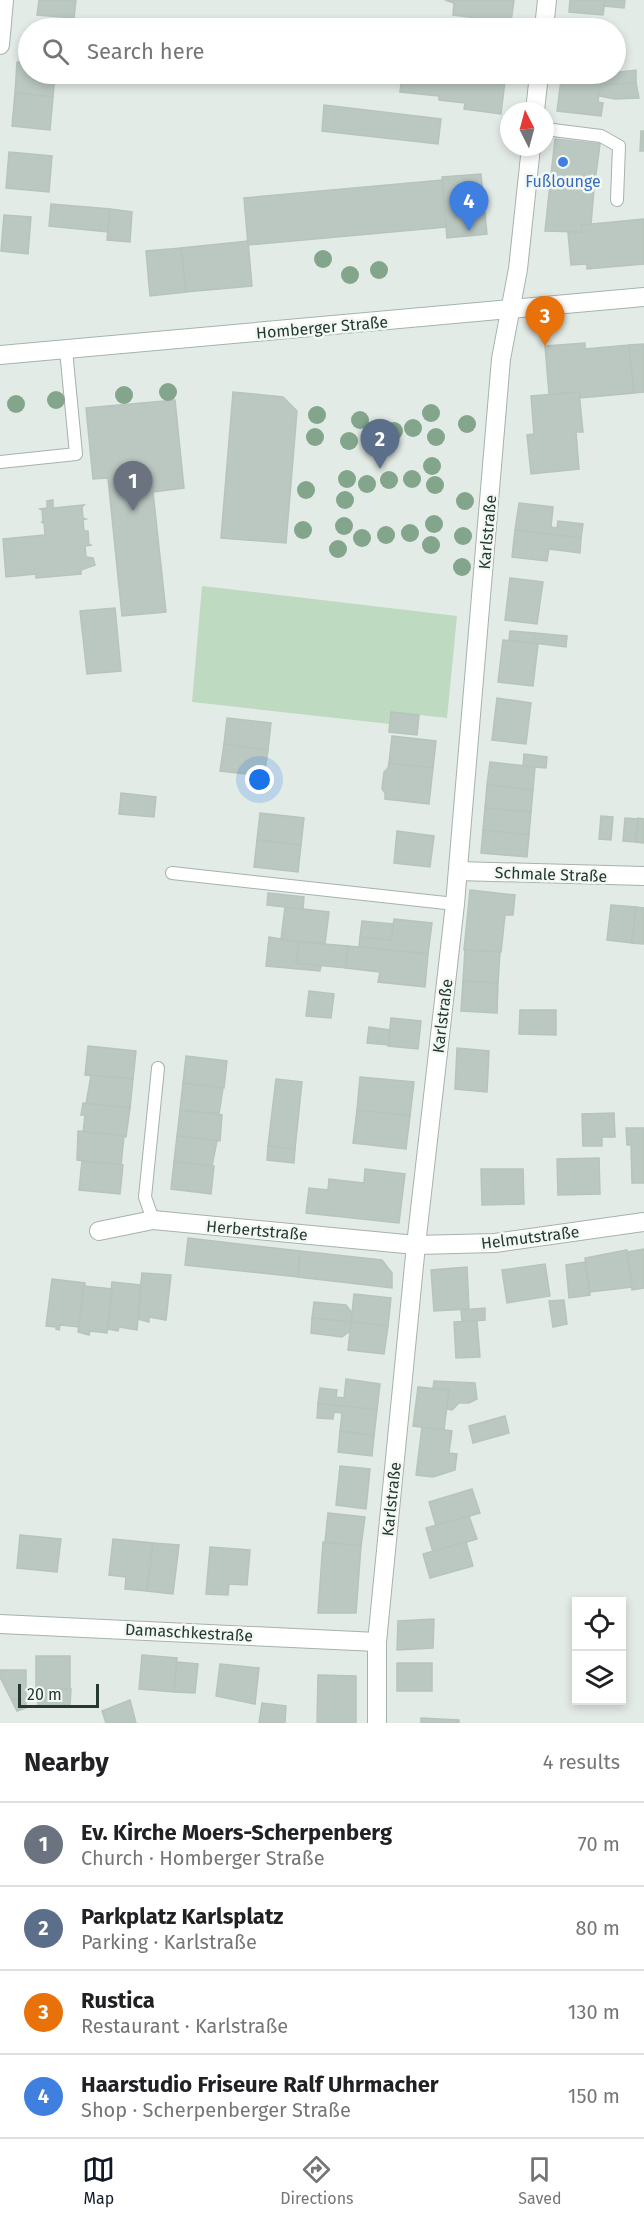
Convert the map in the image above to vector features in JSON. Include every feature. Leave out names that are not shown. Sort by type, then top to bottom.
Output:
[{"type":"street","points":[[0,45],[4,0]]},
{"type":"street","points":[[544,18],[547,0]]},
{"type":"street","points":[[536,102],[538,84]]},
{"type":"street","name":"Karlstraße","points":[[377,1723],[377,1642],[416,1245],[456,904],[501,359],[511,309],[530,156]]},
{"type":"street","name":"Homberger Straße","points":[[0,355],[644,297]]},
{"type":"street","name":"Schmale Straße","points":[[458,871],[644,876]]},
{"type":"street","name":"Herbertstraße","points":[[99,1232],[153,1220],[416,1245]]},
{"type":"street","name":"Helmutstraße","points":[[416,1245],[495,1243],[644,1222]]},
{"type":"street","name":"Damaschkestraße","points":[[0,1624],[377,1642]]},
{"type":"lane","points":[[554,130],[601,136],[612,140],[619,146],[616,200]]},
{"type":"lane","points":[[0,462],[76,454],[66,350]]},
{"type":"lane","points":[[172,873],[456,904]]},
{"type":"lane","points":[[153,1220],[145,1197],[158,1068]]},
{"type":"green space","points":[[202,586],[457,616],[447,718],[392,712],[390,724],[192,702]]},
{"type":"building","points":[[39,0],[76,0],[74,18],[37,15]]},
{"type":"building","points":[[445,0],[514,0],[512,18],[453,15],[454,3]]},
{"type":"building","points":[[570,0],[605,0],[603,15],[569,12]]},
{"type":"building","points":[[605,0],[625,0],[624,8],[604,6]]},
{"type":"building","points":[[17,62],[18,84],[54,84],[53,97],[15,93]]},
{"type":"building","points":[[636,70],[636,83],[626,84],[626,71]]},
{"type":"building","points":[[636,83],[639,98],[615,99],[599,96],[600,85]]},
{"type":"building","points":[[401,84],[505,84],[502,102],[500,102],[500,114],[464,109],[465,103],[439,100],[439,96],[400,92]]},
{"type":"building","points":[[560,84],[600,85],[598,102],[603,103],[601,116],[557,111]]},
{"type":"building","points":[[15,93],[53,97],[50,130],[12,126]]},
{"type":"building","points":[[324,105],[441,119],[438,144],[322,131]]},
{"type":"building","points":[[641,131],[644,131],[644,151],[640,151]]},
{"type":"building","points":[[555,139],[600,144],[594,189],[550,184]]},
{"type":"building","points":[[9,152],[52,156],[49,192],[6,188]]},
{"type":"building","points":[[481,174],[487,234],[447,238],[442,177]]},
{"type":"building","points":[[442,180],[446,227],[248,245],[244,198]]},
{"type":"building","points":[[550,184],[594,189],[591,224],[582,225],[582,232],[545,231]]},
{"type":"building","points":[[51,204],[110,209],[108,232],[49,226]]},
{"type":"building","points":[[110,209],[132,212],[130,242],[107,240]]},
{"type":"building","points":[[4,215],[31,217],[28,254],[1,251]]},
{"type":"building","points":[[644,219],[644,264],[587,269],[587,264],[571,265],[568,233],[582,232],[582,225]]},
{"type":"building","points":[[248,241],[252,286],[186,292],[181,248]]},
{"type":"building","points":[[181,248],[186,292],[150,296],[146,251]]},
{"type":"building","points":[[585,343],[585,349],[629,345],[634,393],[580,398],[579,392],[549,394],[545,346]]},
{"type":"building","points":[[644,344],[644,392],[634,393],[629,345]]},
{"type":"building","points":[[233,392],[283,397],[297,411],[286,543],[221,538]]},
{"type":"building","points":[[579,392],[583,432],[576,432],[579,469],[531,474],[527,435],[534,434],[531,396]]},
{"type":"building","points":[[175,400],[184,488],[153,492],[166,612],[122,616],[108,478],[93,479],[86,408]]},
{"type":"building","points":[[53,500],[53,508],[84,505],[82,507],[83,518],[86,519],[83,520],[84,531],[88,531],[89,545],[92,545],[85,546],[86,557],[93,558],[95,565],[81,570],[81,574],[36,578],[36,574],[6,577],[3,539],[45,535],[40,509],[47,508],[47,501]]},
{"type":"building","points":[[519,503],[553,507],[551,527],[557,528],[558,521],[583,524],[581,538],[515,530]]},
{"type":"building","points":[[515,530],[581,538],[580,553],[549,549],[547,561],[512,557]]},
{"type":"building","points":[[510,578],[543,582],[537,624],[505,620]]},
{"type":"building","points":[[115,608],[121,671],[87,674],[80,611]]},
{"type":"building","points":[[510,631],[535,633],[534,643],[509,640]]},
{"type":"building","points":[[535,633],[567,636],[566,647],[534,643]]},
{"type":"building","points":[[503,640],[538,644],[533,686],[498,682]]},
{"type":"building","points":[[497,698],[531,703],[526,744],[492,740]]},
{"type":"building","points":[[391,712],[419,715],[417,735],[389,732]]},
{"type":"building","points":[[227,718],[271,723],[268,750],[224,744]]},
{"type":"building","points":[[392,736],[436,741],[433,768],[389,763]]},
{"type":"building","points":[[224,744],[268,750],[264,776],[220,771]]},
{"type":"building","points":[[524,754],[547,757],[546,768],[523,766]]},
{"type":"building","points":[[490,762],[535,767],[533,790],[487,785]]},
{"type":"building","points":[[389,763],[433,768],[429,804],[385,799],[382,789],[384,772]]},
{"type":"building","points":[[487,785],[533,790],[531,812],[485,808]]},
{"type":"building","points":[[121,793],[156,797],[154,817],[119,814]]},
{"type":"building","points":[[485,808],[531,812],[529,835],[483,830]]},
{"type":"building","points":[[260,813],[304,818],[301,845],[257,840]]},
{"type":"building","points":[[601,816],[613,817],[611,840],[599,839]]},
{"type":"building","points":[[625,818],[638,819],[636,842],[623,841]]},
{"type":"building","points":[[638,818],[644,819],[644,843],[636,842]]},
{"type":"building","points":[[483,830],[529,835],[527,857],[481,853]]},
{"type":"building","points":[[397,831],[434,836],[430,867],[394,863]]},
{"type":"building","points":[[257,840],[301,845],[298,872],[254,867]]},
{"type":"building","points":[[470,890],[515,895],[513,915],[505,915],[501,952],[464,950]]},
{"type":"building","points":[[268,893],[304,897],[303,909],[267,905]]},
{"type":"building","points":[[611,905],[636,907],[632,943],[607,940]]},
{"type":"building","points":[[285,907],[329,912],[325,944],[281,939]]},
{"type":"building","points":[[636,907],[644,908],[644,944],[632,943]]},
{"type":"building","points":[[394,919],[432,923],[428,954],[359,947],[360,937],[391,940]]},
{"type":"building","points":[[362,921],[393,924],[391,940],[360,937]]},
{"type":"building","points":[[269,937],[299,942],[296,963],[321,966],[320,971],[266,966]]},
{"type":"building","points":[[299,942],[348,946],[346,968],[296,963]]},
{"type":"building","points":[[348,946],[428,954],[425,987],[378,982],[380,972],[346,968]]},
{"type":"building","points":[[465,950],[500,952],[498,983],[463,981]]},
{"type":"building","points":[[463,981],[498,983],[497,1013],[461,1011]]},
{"type":"building","points":[[309,991],[334,994],[331,1018],[306,1016]]},
{"type":"building","points":[[520,1010],[556,1010],[556,1035],[519,1034]]},
{"type":"building","points":[[391,1018],[421,1021],[418,1049],[388,1046]]},
{"type":"building","points":[[369,1027],[390,1030],[389,1045],[367,1043]]},
{"type":"building","points":[[88,1046],[136,1051],[133,1079],[85,1075]]},
{"type":"building","points":[[457,1048],[489,1051],[487,1092],[455,1089]]},
{"type":"building","points":[[186,1056],[227,1061],[224,1088],[183,1083]]},
{"type":"building","points":[[91,1075],[133,1079],[130,1108],[86,1104]]},
{"type":"building","points":[[360,1077],[414,1082],[410,1116],[357,1110]]},
{"type":"building","points":[[276,1079],[302,1082],[295,1149],[268,1146]]},
{"type":"building","points":[[183,1083],[223,1088],[219,1114],[180,1110]]},
{"type":"building","points":[[83,1103],[130,1108],[126,1137],[83,1132],[85,1115],[81,1115]]},
{"type":"building","points":[[180,1110],[222,1115],[220,1141],[177,1136]]},
{"type":"building","points":[[357,1110],[410,1116],[406,1149],[353,1143]]},
{"type":"building","points":[[614,1113],[615,1137],[602,1137],[602,1146],[583,1146],[582,1114]]},
{"type":"building","points":[[626,1128],[644,1128],[644,1183],[632,1183],[631,1145],[627,1145]]},
{"type":"building","points":[[78,1131],[124,1136],[121,1165],[77,1160]]},
{"type":"building","points":[[177,1136],[217,1141],[212,1166],[174,1162]]},
{"type":"building","points":[[268,1146],[295,1149],[294,1163],[267,1160]]},
{"type":"building","points":[[599,1158],[600,1194],[558,1195],[557,1159]]},
{"type":"building","points":[[82,1161],[123,1165],[120,1194],[79,1190]]},
{"type":"building","points":[[174,1162],[214,1166],[211,1194],[171,1189]]},
{"type":"building","points":[[365,1169],[405,1174],[399,1223],[306,1213],[309,1188],[328,1190],[329,1179],[364,1183]]},
{"type":"building","points":[[481,1169],[523,1169],[524,1204],[482,1205]]},
{"type":"building","points":[[188,1238],[300,1251],[298,1277],[185,1265]]},
{"type":"building","points":[[644,1249],[644,1288],[632,1290],[627,1252]]},
{"type":"building","points":[[627,1250],[632,1287],[590,1292],[585,1258]]},
{"type":"building","points":[[300,1251],[382,1260],[392,1273],[392,1288],[298,1277]]},
{"type":"building","points":[[585,1262],[590,1295],[569,1298],[566,1265]]},
{"type":"building","points":[[545,1264],[550,1296],[507,1303],[502,1270]]},
{"type":"building","points":[[467,1267],[469,1309],[434,1311],[431,1270]]},
{"type":"building","points":[[142,1273],[171,1275],[166,1320],[149,1317],[149,1322],[137,1319]]},
{"type":"building","points":[[52,1279],[85,1283],[79,1327],[60,1325],[59,1330],[56,1327],[46,1326]]},
{"type":"building","points":[[112,1282],[141,1285],[137,1330],[119,1327],[118,1331],[107,1329]]},
{"type":"building","points":[[84,1286],[112,1289],[107,1333],[90,1331],[89,1335],[78,1332]]},
{"type":"building","points":[[354,1294],[391,1298],[388,1326],[351,1322]]},
{"type":"building","points":[[564,1300],[567,1324],[553,1327],[549,1301]]},
{"type":"building","points":[[314,1302],[346,1305],[352,1313],[351,1322],[312,1318]]},
{"type":"building","points":[[485,1308],[485,1320],[462,1322],[461,1310]]},
{"type":"building","points":[[312,1318],[351,1322],[350,1331],[342,1337],[311,1333]]},
{"type":"building","points":[[477,1321],[480,1357],[456,1358],[454,1322]]},
{"type":"building","points":[[351,1322],[388,1326],[384,1354],[348,1350]]},
{"type":"building","points":[[346,1379],[380,1384],[377,1410],[318,1403],[320,1388],[337,1390],[336,1397],[344,1398]]},
{"type":"building","points":[[434,1381],[475,1383],[477,1399],[469,1403],[459,1403],[452,1410],[447,1409],[449,1390],[433,1388]]},
{"type":"building","points":[[418,1387],[449,1390],[444,1430],[413,1426]]},
{"type":"building","points":[[318,1403],[377,1410],[374,1436],[340,1431],[342,1413],[334,1412],[333,1419],[317,1418]]},
{"type":"building","points":[[505,1416],[509,1433],[473,1443],[469,1426]]},
{"type":"building","points":[[422,1427],[452,1431],[449,1453],[457,1454],[455,1470],[433,1477],[416,1475]]},
{"type":"building","points":[[340,1431],[374,1436],[372,1456],[338,1452]]},
{"type":"building","points":[[340,1466],[370,1469],[366,1509],[336,1505]]},
{"type":"building","points":[[472,1489],[480,1513],[436,1526],[429,1502]]},
{"type":"building","points":[[328,1513],[365,1517],[361,1546],[325,1542]]},
{"type":"building","points":[[469,1516],[477,1539],[433,1552],[426,1528]]},
{"type":"building","points":[[20,1535],[61,1539],[57,1572],[17,1568]]},
{"type":"building","points":[[113,1539],[153,1543],[147,1591],[125,1589],[126,1577],[109,1575]]},
{"type":"building","points":[[323,1542],[361,1546],[356,1613],[318,1613]]},
{"type":"building","points":[[466,1542],[473,1566],[430,1578],[423,1554]]},
{"type":"building","points":[[153,1543],[179,1545],[173,1594],[147,1591]]},
{"type":"building","points":[[210,1547],[250,1550],[247,1585],[229,1584],[228,1595],[206,1594]]},
{"type":"building","points":[[434,1619],[433,1648],[397,1650],[398,1621]]},
{"type":"building","points":[[142,1655],[177,1658],[174,1692],[139,1689]]},
{"type":"building","points":[[36,1656],[70,1656],[70,1689],[36,1689]]},
{"type":"building","points":[[177,1662],[198,1664],[195,1693],[174,1692]]},
{"type":"building","points":[[397,1663],[432,1663],[432,1691],[397,1691]]},
{"type":"building","points":[[220,1664],[259,1668],[255,1704],[216,1696]]},
{"type":"building","points":[[0,1670],[26,1670],[26,1699],[11,1699],[0,1677]]},
{"type":"building","points":[[318,1675],[356,1676],[356,1723],[317,1723]]},
{"type":"building","points":[[38,1689],[71,1689],[70,1705],[38,1705]]},
{"type":"building","points":[[11,1699],[26,1699],[26,1708],[17,1711]]},
{"type":"building","points":[[130,1700],[136,1723],[106,1723],[102,1711]]},
{"type":"building","points":[[262,1703],[286,1706],[285,1723],[259,1723]]},
{"type":"building","points":[[421,1718],[459,1720],[459,1723],[421,1723]]},
{"type":"place","name":"Fußlounge","points":[[563,162]]},
{"type":"place","name":"Haarstudio Friseure Ralf Uhrmacher","points":[[469,231]]},
{"type":"place","name":"Rustica","points":[[545,346]]},
{"type":"place","name":"Parkplatz Karlsplatz","points":[[380,469]]},
{"type":"place","name":"Ev. Kirche Moers-Scherpenberg","points":[[133,511]]}]
